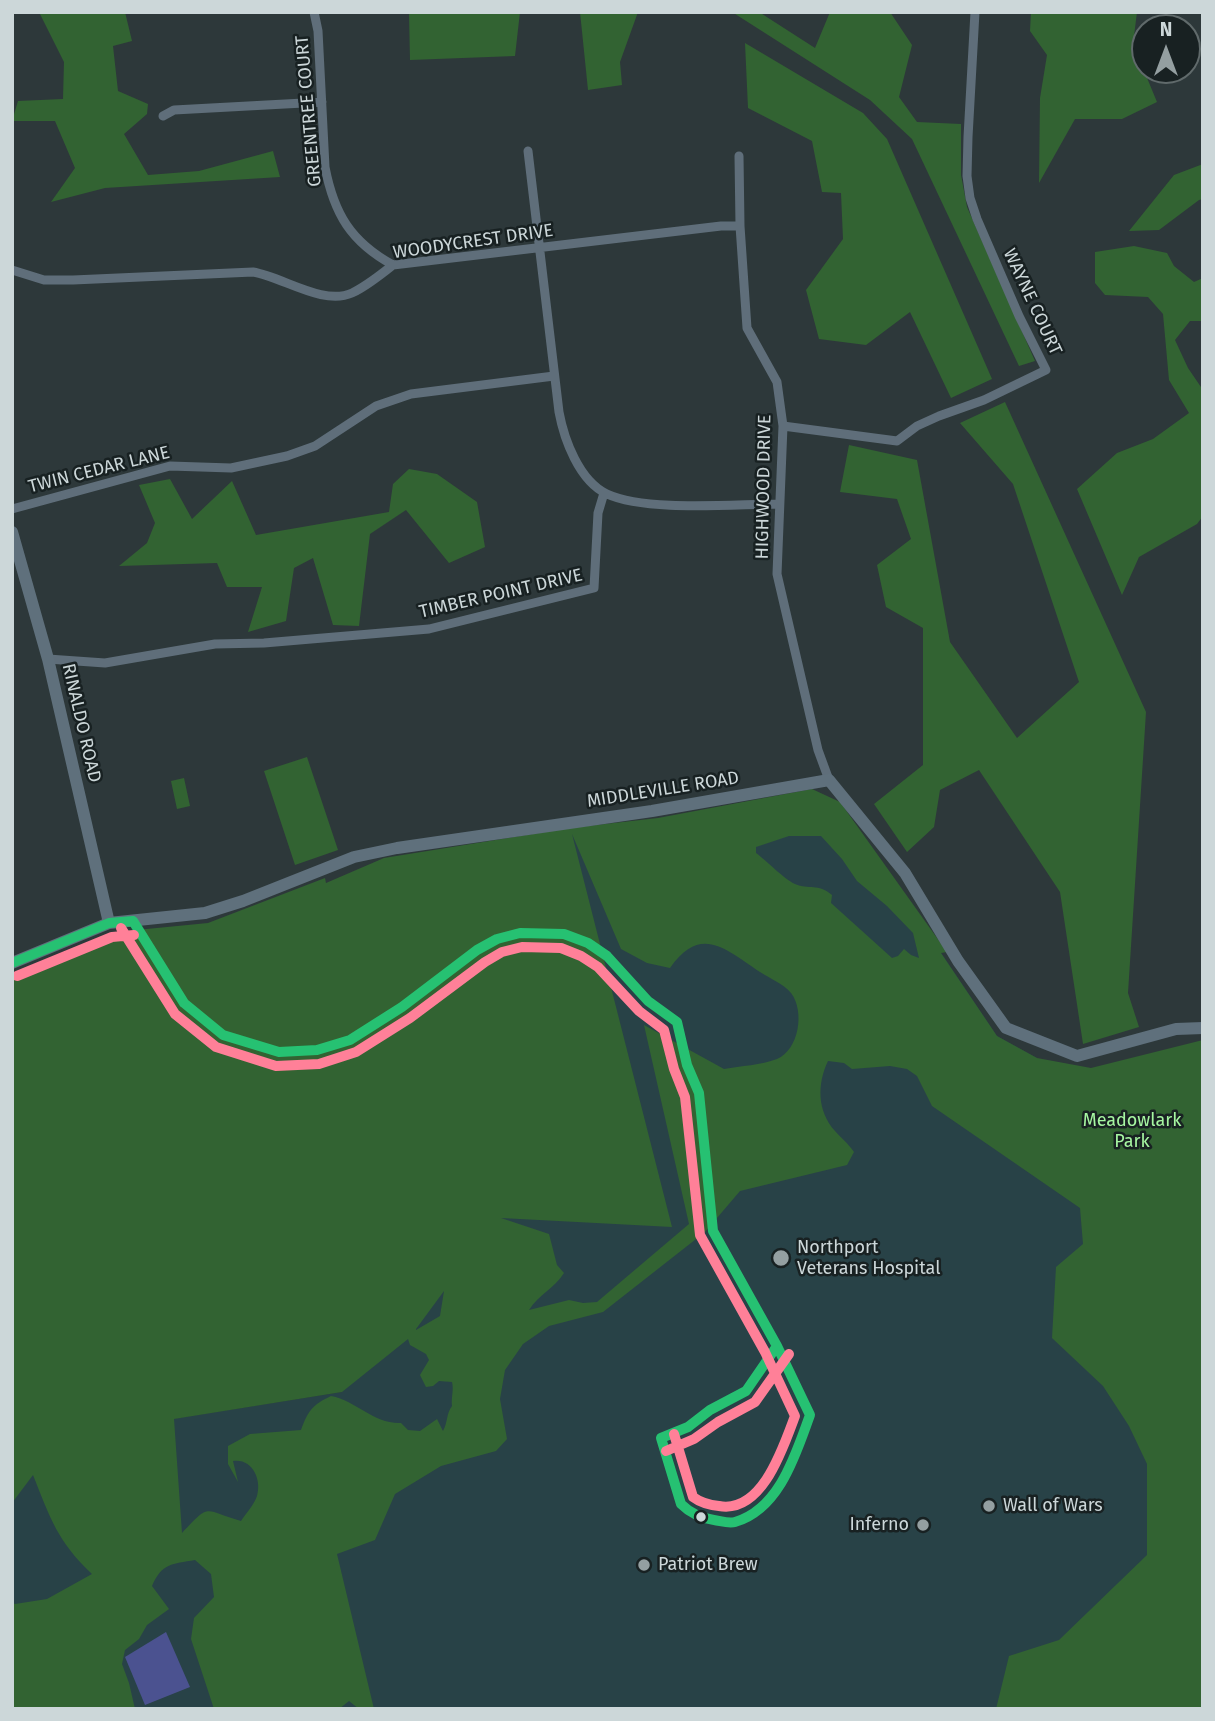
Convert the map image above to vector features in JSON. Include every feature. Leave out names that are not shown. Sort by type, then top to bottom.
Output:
[{"type":"street","name":"GREENTREE COURT","points":[[314,12],[318,31],[326,167],[335,204],[341,218],[370,253],[393,265]]},
{"type":"street","name":"WAYNE COURT","points":[[783,426],[897,441],[918,426],[984,400],[1046,369],[1014,305],[970,198],[967,176],[968,137],[975,12]]},
{"type":"street","points":[[163,116],[174,110],[321,102]]},
{"type":"street","points":[[528,151],[562,430],[576,462],[604,493],[626,500],[652,504],[779,504]]},
{"type":"street","name":"HIGHWOOD DRIVE","points":[[739,156],[740,226],[747,328],[777,382],[783,426],[777,574],[818,750],[829,780]]},
{"type":"street","name":"WOODYCREST DRIVE","points":[[12,270],[44,280],[253,272],[271,275],[316,294],[336,297],[350,294],[393,265],[721,226],[740,226]]},
{"type":"street","name":"TWIN CEDAR LANE","points":[[12,509],[170,466],[231,468],[287,456],[315,446],[376,406],[411,394],[554,376]]},
{"type":"street","name":"TIMBER POINT DRIVE","points":[[48,659],[105,663],[215,644],[264,643],[429,629],[594,588],[598,513],[604,493]]},
{"type":"street","name":"RINALDO ROAD","points":[[12,532],[15,553],[48,659],[109,923]]},
{"type":"street","points":[[829,780],[905,873],[958,961],[1006,1028],[1077,1056],[1176,1029],[1203,1028]]},
{"type":"street","name":"MIDDLEVILLE ROAD","points":[[12,963],[109,923],[205,913],[243,901],[354,857],[397,848],[652,811],[829,780]]},
{"type":"shaded area","name":"Northport Veterans Hospital","points":[[840,802],[997,1036],[1037,1058],[1128,1374],[1168,1556],[1084,1709],[12,1709],[12,1444],[342,1392],[570,828]]},
{"type":"green space","points":[[39,12],[125,12],[132,41],[113,46],[118,91],[148,104],[147,114],[124,134],[148,175],[199,171],[273,151],[280,177],[105,188],[51,202],[75,168],[55,121],[12,121],[18,101],[63,99],[64,62]]},
{"type":"green space","points":[[409,12],[520,12],[515,56],[410,60]]},
{"type":"green space","points":[[580,12],[638,12],[620,62],[622,85],[588,90]]},
{"type":"green space","points":[[732,12],[759,12],[815,48],[830,12],[890,12],[912,45],[899,97],[917,122],[961,124],[961,175],[967,207],[1035,361],[1019,366],[912,139],[870,100]]},
{"type":"green space","points":[[1031,12],[1137,12],[1131,14],[1131,84],[1150,84],[1157,102],[1122,119],[1075,119],[1039,183],[1040,98],[1047,55],[1030,31]]},
{"type":"green space","points":[[745,43],[863,113],[887,139],[992,379],[951,398],[910,312],[866,345],[819,339],[806,290],[843,239],[841,193],[822,192],[812,141],[748,108]]},
{"type":"green space","points":[[1203,164],[1203,199],[1159,230],[1129,231],[1174,175]]},
{"type":"green space","points":[[1134,246],[1167,253],[1174,266],[1194,282],[1203,278],[1203,321],[1190,321],[1175,340],[1188,368],[1203,390],[1203,516],[1197,524],[1139,557],[1122,595],[1077,489],[1117,453],[1153,439],[1189,413],[1169,380],[1163,314],[1148,297],[1105,295],[1095,283],[1095,252]]},
{"type":"green space","points":[[1005,402],[1146,712],[1128,993],[1139,1027],[1083,1044],[1060,892],[979,770],[940,790],[934,827],[907,852],[874,804],[923,765],[923,628],[886,607],[877,565],[911,539],[897,499],[840,492],[849,445],[917,460],[950,642],[1017,738],[1079,682],[1013,484],[960,423]]},
{"type":"green space","points":[[409,469],[437,474],[477,502],[485,547],[449,563],[406,510],[370,534],[359,626],[333,625],[313,558],[294,568],[286,621],[248,632],[262,587],[227,587],[217,563],[119,566],[147,543],[155,523],[139,485],[170,479],[192,519],[232,481],[256,535],[389,512],[393,484]]},
{"type":"green space","points":[[307,757],[338,850],[295,865],[264,771]]},
{"type":"green space","points":[[184,778],[190,806],[177,809],[171,781]]},
{"type":"green space","name":"Meadowlark Park","points":[[812,789],[840,802],[947,952],[941,953],[997,1036],[1037,1058],[1091,1068],[1203,1040],[1203,1709],[996,1709],[1009,1656],[1059,1640],[1147,1555],[1147,1464],[1129,1426],[1103,1386],[1052,1338],[1056,1267],[1083,1244],[1080,1208],[932,1106],[917,1076],[907,1069],[890,1066],[852,1069],[844,1063],[828,1061],[822,1079],[822,1106],[829,1123],[854,1152],[847,1165],[740,1191],[705,1232],[603,1312],[549,1326],[523,1344],[505,1370],[500,1399],[507,1439],[496,1451],[441,1466],[395,1494],[375,1540],[337,1554],[374,1709],[359,1709],[349,1701],[339,1709],[214,1709],[191,1639],[194,1618],[214,1597],[211,1574],[195,1560],[169,1566],[156,1578],[152,1586],[169,1609],[147,1625],[139,1639],[125,1650],[122,1664],[135,1709],[12,1709],[12,1602],[15,1604],[47,1599],[92,1574],[63,1540],[50,1517],[33,1475],[12,1503],[12,978],[116,932],[208,923],[325,878],[326,883],[384,858],[570,828],[658,818]],"holes":[[[572,834],[621,949],[647,963],[670,968],[692,947],[714,945],[736,955],[784,987],[791,993],[798,1010],[795,1039],[784,1054],[764,1063],[724,1069],[644,1025],[689,1224],[597,1302],[569,1300],[529,1310],[564,1273],[557,1265],[549,1234],[501,1218],[672,1227]],[[789,836],[821,836],[857,881],[913,933],[919,958],[904,949],[892,958],[831,903],[832,895],[822,889],[791,882],[756,853],[756,847]],[[444,1291],[440,1316],[416,1329]],[[408,1339],[410,1345],[426,1354],[429,1360],[420,1375],[426,1387],[439,1381],[452,1382],[453,1388],[452,1406],[443,1431],[437,1419],[420,1431],[408,1430],[401,1423],[382,1420],[349,1402],[331,1396],[312,1409],[301,1430],[250,1434],[228,1446],[228,1464],[238,1482],[233,1461],[245,1463],[254,1471],[258,1489],[252,1506],[241,1521],[208,1511],[198,1516],[182,1533],[174,1419],[342,1392]]]},
{"type":"water","points":[[166,1632],[190,1687],[145,1705],[125,1657]]},
{"type":"transit line","points":[[133,921],[184,1003],[223,1035],[279,1052],[317,1050],[350,1040],[402,1007],[477,950],[497,939],[520,933],[564,934],[588,943],[607,956],[648,1001],[677,1022],[687,1065],[699,1093],[713,1231],[777,1346],[810,1415],[792,1462],[775,1492],[751,1515],[733,1523],[700,1517],[681,1504],[661,1438]]},
{"type":"transit line","points":[[12,963],[109,923],[133,921]]},
{"type":"transit line","points":[[121,928],[175,1014],[216,1047],[276,1066],[319,1064],[356,1052],[410,1018],[502,952],[522,947],[561,948],[598,967],[639,1011],[664,1030],[674,1069],[685,1097],[700,1235],[765,1352],[795,1416],[769,1476],[747,1500],[734,1506],[712,1505],[693,1497],[674,1434]]},
{"type":"transit line","points":[[17,976],[112,937],[134,935]]},
{"type":"transit line","points":[[661,1438],[688,1427],[710,1410],[746,1391],[777,1346]]},
{"type":"transit line","points":[[666,1451],[694,1439],[755,1402],[789,1354]]},
{"type":"place","name":"Northport Veterans Hospital","points":[[781,1258]]},
{"type":"place","name":"Wall of Wars","points":[[989,1506]]},
{"type":"place","name":"Inferno","points":[[923,1525]]},
{"type":"place","name":"Patriot Brew","points":[[644,1565]]}]
